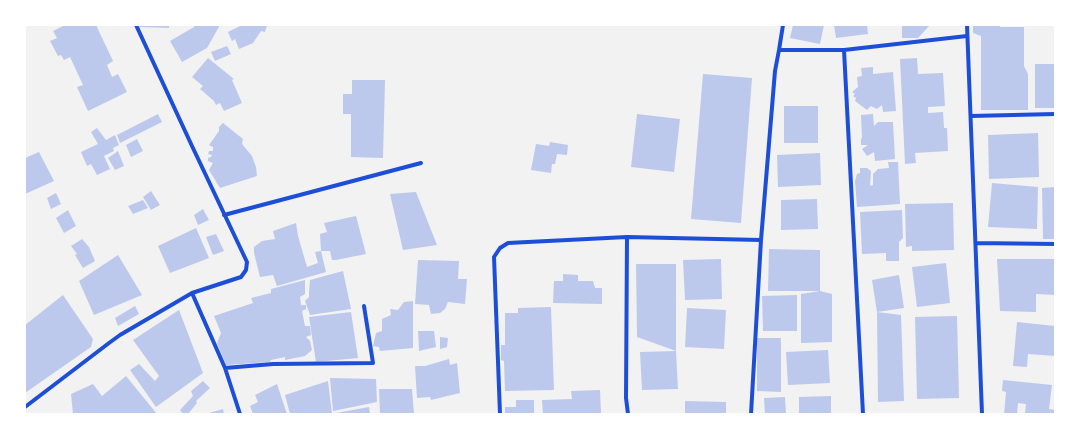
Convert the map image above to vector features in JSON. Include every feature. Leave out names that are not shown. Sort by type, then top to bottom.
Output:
[{"type":"street","points":[[25,407],[109,343],[133,327],[192,293],[242,277],[246,270],[247,262],[136,25]]},
{"type":"street","points":[[751,414],[761,240],[775,71],[783,25]]},
{"type":"street","points":[[967,25],[982,414]]},
{"type":"street","points":[[779,50],[844,50],[967,36]]},
{"type":"street","points":[[844,50],[863,414]]},
{"type":"street","points":[[971,116],[1055,114]]},
{"type":"street","points":[[224,215],[421,163]]},
{"type":"street","points":[[500,414],[494,257],[500,248],[508,243],[627,237],[761,240]]},
{"type":"street","points":[[627,237],[626,398],[628,414]]},
{"type":"street","points":[[976,243],[1055,244]]},
{"type":"street","points":[[192,293],[225,368],[240,414]]},
{"type":"street","points":[[225,368],[273,364],[373,363],[364,306]]},
{"type":"building","points":[[65,25],[96,25],[113,61],[107,65],[112,77],[118,74],[127,92],[88,111],[77,87],[83,85],[70,57],[64,60],[61,55],[58,56],[50,41],[57,38],[53,31]]},
{"type":"building","points":[[139,25],[169,25],[169,28],[139,27]]},
{"type":"building","points":[[195,25],[220,25],[207,48],[182,62],[170,41]]},
{"type":"building","points":[[242,25],[267,25],[265,32],[261,31],[253,43],[239,49],[235,39],[232,41],[228,32]]},
{"type":"building","points":[[793,25],[824,25],[820,44],[790,38]]},
{"type":"building","points":[[834,25],[867,25],[868,34],[836,38]]},
{"type":"building","points":[[902,25],[930,25],[918,38],[902,38]]},
{"type":"building","points":[[973,25],[1024,27],[1024,66],[1028,74],[1028,110],[981,110],[981,36],[973,33]]},
{"type":"building","points":[[227,46],[231,54],[215,61],[211,52]]},
{"type":"building","points":[[208,58],[234,79],[232,80],[242,103],[224,111],[220,103],[216,105],[214,101],[200,89],[203,86],[192,77]]},
{"type":"building","points":[[917,58],[918,74],[943,73],[945,106],[928,107],[928,113],[943,112],[944,128],[947,128],[948,151],[915,153],[916,163],[905,164],[900,59]]},
{"type":"building","points":[[1035,64],[1055,64],[1055,108],[1035,108]]},
{"type":"building","points":[[873,67],[873,74],[893,72],[896,111],[883,112],[882,105],[877,109],[871,106],[867,110],[855,101],[856,98],[853,96],[855,94],[852,92],[858,87],[857,77],[862,76],[861,68]]},
{"type":"building","points":[[703,74],[752,78],[741,223],[691,219]]},
{"type":"building","points":[[352,80],[385,80],[383,158],[351,157],[351,114],[343,114],[343,94],[352,94]]},
{"type":"building","points":[[784,106],[818,106],[818,143],[784,143]]},
{"type":"building","points":[[158,114],[162,122],[120,143],[117,135]]},
{"type":"building","points":[[637,114],[680,119],[674,172],[631,167]]},
{"type":"building","points":[[873,114],[874,126],[878,122],[893,122],[895,159],[875,161],[874,152],[867,156],[862,149],[868,145],[861,145],[861,115]]},
{"type":"building","points":[[223,123],[243,139],[242,144],[252,156],[256,167],[257,176],[220,188],[209,170],[213,163],[208,161],[208,158],[212,155],[208,154],[209,151],[213,151],[213,147],[209,145],[219,131],[219,127]]},
{"type":"building","points":[[97,128],[106,140],[115,135],[119,145],[113,148],[114,151],[104,156],[110,169],[97,175],[91,164],[87,166],[81,152],[98,144],[91,132]]},
{"type":"building","points":[[1038,133],[1039,177],[989,179],[988,135]]},
{"type":"building","points":[[137,139],[143,151],[131,157],[126,145]]},
{"type":"building","points":[[550,142],[568,145],[567,155],[557,154],[555,164],[552,164],[551,173],[531,170],[536,144],[549,146]]},
{"type":"building","points":[[118,151],[124,166],[115,170],[108,158]]},
{"type":"building","points":[[39,152],[54,181],[25,194],[25,158]]},
{"type":"building","points":[[820,153],[821,185],[778,187],[777,155]]},
{"type":"building","points":[[888,162],[898,162],[900,204],[857,207],[855,181],[857,174],[860,173],[860,168],[867,168],[871,171],[870,186],[873,185],[873,174],[878,169],[889,168]]},
{"type":"building","points":[[992,183],[1038,187],[1037,229],[988,227]]},
{"type":"building","points":[[1055,187],[1055,239],[1043,239],[1042,188]]},
{"type":"building","points":[[151,191],[160,205],[151,210],[143,197]]},
{"type":"building","points":[[416,192],[437,245],[403,250],[390,194]]},
{"type":"building","points":[[56,193],[61,204],[51,209],[47,198]]},
{"type":"building","points":[[817,199],[818,229],[781,230],[781,200]]},
{"type":"building","points":[[143,200],[148,208],[133,214],[128,206]]},
{"type":"building","points":[[953,203],[954,250],[912,251],[912,246],[906,247],[905,204]]},
{"type":"building","points":[[203,209],[209,220],[198,225],[194,215]]},
{"type":"building","points":[[68,210],[76,226],[64,233],[56,218]]},
{"type":"building","points":[[902,210],[903,238],[899,242],[899,261],[886,261],[886,253],[862,254],[860,212]]},
{"type":"building","points":[[356,216],[366,254],[332,260],[330,251],[321,251],[320,234],[327,232],[324,223]]},
{"type":"building","points":[[296,223],[298,236],[307,267],[318,263],[315,252],[321,251],[326,272],[277,286],[273,275],[260,277],[254,247],[262,241],[275,239],[273,231]]},
{"type":"building","points":[[196,228],[209,258],[170,273],[158,246]]},
{"type":"building","points":[[216,234],[224,251],[213,255],[206,237]]},
{"type":"building","points":[[82,239],[89,247],[95,261],[83,268],[75,255],[77,254],[71,246]]},
{"type":"building","points":[[769,249],[820,250],[820,291],[768,291]]},
{"type":"building","points":[[118,255],[142,295],[94,315],[79,281]]},
{"type":"building","points":[[721,259],[722,299],[685,300],[683,260]]},
{"type":"building","points":[[997,259],[1055,259],[1055,295],[1036,294],[1036,312],[1000,311]]},
{"type":"building","points":[[418,260],[459,261],[458,279],[467,279],[465,304],[448,302],[445,309],[440,313],[431,314],[429,305],[415,304]]},
{"type":"building","points":[[946,263],[950,303],[917,307],[912,267]]},
{"type":"building","points":[[636,264],[676,264],[676,351],[637,337]]},
{"type":"building","points":[[343,271],[351,309],[310,315],[305,301],[309,297],[310,280]]},
{"type":"building","points":[[563,274],[578,275],[578,281],[593,281],[595,288],[602,288],[602,304],[553,303],[554,281],[563,281]]},
{"type":"building","points":[[899,275],[904,308],[877,312],[872,280]]},
{"type":"building","points":[[305,280],[305,294],[300,297],[301,305],[306,305],[306,309],[302,311],[305,326],[310,326],[311,335],[306,337],[310,341],[312,350],[305,356],[285,360],[285,357],[271,360],[270,362],[226,365],[217,343],[221,333],[214,316],[253,303],[251,298],[271,293],[271,289]]},
{"type":"building","points":[[820,291],[832,294],[832,342],[801,343],[801,294]]},
{"type":"building","points":[[63,295],[93,339],[91,347],[25,393],[25,325]]},
{"type":"building","points":[[797,295],[797,331],[763,331],[762,296]]},
{"type":"building","points":[[413,301],[413,348],[380,351],[379,347],[373,346],[376,333],[382,331],[382,319],[391,315],[390,309],[398,310],[404,302]]},
{"type":"building","points":[[135,306],[139,314],[118,326],[115,318]]},
{"type":"building","points":[[551,307],[554,390],[505,391],[504,361],[501,360],[501,345],[505,345],[505,313],[518,313],[518,308]]},
{"type":"building","points":[[687,308],[726,310],[724,349],[685,347]]},
{"type":"building","points":[[179,310],[203,373],[156,407],[130,370],[139,364],[155,381],[159,376],[133,340]]},
{"type":"building","points":[[351,312],[358,358],[316,362],[309,317]]},
{"type":"building","points":[[877,312],[901,315],[904,401],[878,402]]},
{"type":"building","points":[[957,316],[959,398],[917,399],[915,317]]},
{"type":"building","points":[[1017,322],[1055,326],[1055,356],[1028,354],[1027,367],[1013,366]]},
{"type":"building","points":[[418,331],[434,331],[436,347],[419,351]]},
{"type":"building","points":[[440,337],[448,338],[447,347],[440,349]]},
{"type":"building","points":[[757,338],[781,338],[781,392],[757,391]]},
{"type":"building","points":[[828,350],[830,383],[788,385],[786,352]]},
{"type":"building","points":[[676,351],[678,389],[642,390],[640,352]]},
{"type":"building","points":[[449,359],[450,365],[457,363],[460,393],[431,400],[430,397],[417,398],[415,366],[425,366]]},
{"type":"building","points":[[126,376],[157,414],[73,414],[71,394],[93,384],[102,396]]},
{"type":"building","points":[[330,378],[376,379],[377,402],[333,411]]},
{"type":"building","points":[[1003,380],[1052,385],[1049,409],[1055,410],[1055,414],[1025,414],[1026,404],[1018,403],[1017,414],[1004,414],[1006,392],[1002,391]]},
{"type":"building","points":[[203,381],[210,388],[196,401],[197,403],[188,414],[183,414],[180,410],[193,396],[191,391]]},
{"type":"building","points":[[328,381],[332,414],[290,414],[285,395]]},
{"type":"building","points":[[277,384],[287,414],[253,414],[250,406],[258,402],[255,395]]},
{"type":"building","points":[[379,389],[412,389],[414,414],[380,414]]},
{"type":"building","points":[[600,390],[601,414],[543,414],[542,400],[572,399],[571,391]]},
{"type":"building","points":[[831,396],[831,414],[799,414],[799,397]]},
{"type":"building","points":[[785,397],[786,414],[765,414],[764,398]]},
{"type":"building","points":[[516,400],[534,400],[534,414],[505,414],[505,407],[516,407]]},
{"type":"building","points":[[685,401],[726,402],[726,414],[685,414]]},
{"type":"building","points":[[369,407],[370,414],[336,414],[336,413]]},
{"type":"building","points":[[223,409],[224,414],[209,414],[209,413]]}]
